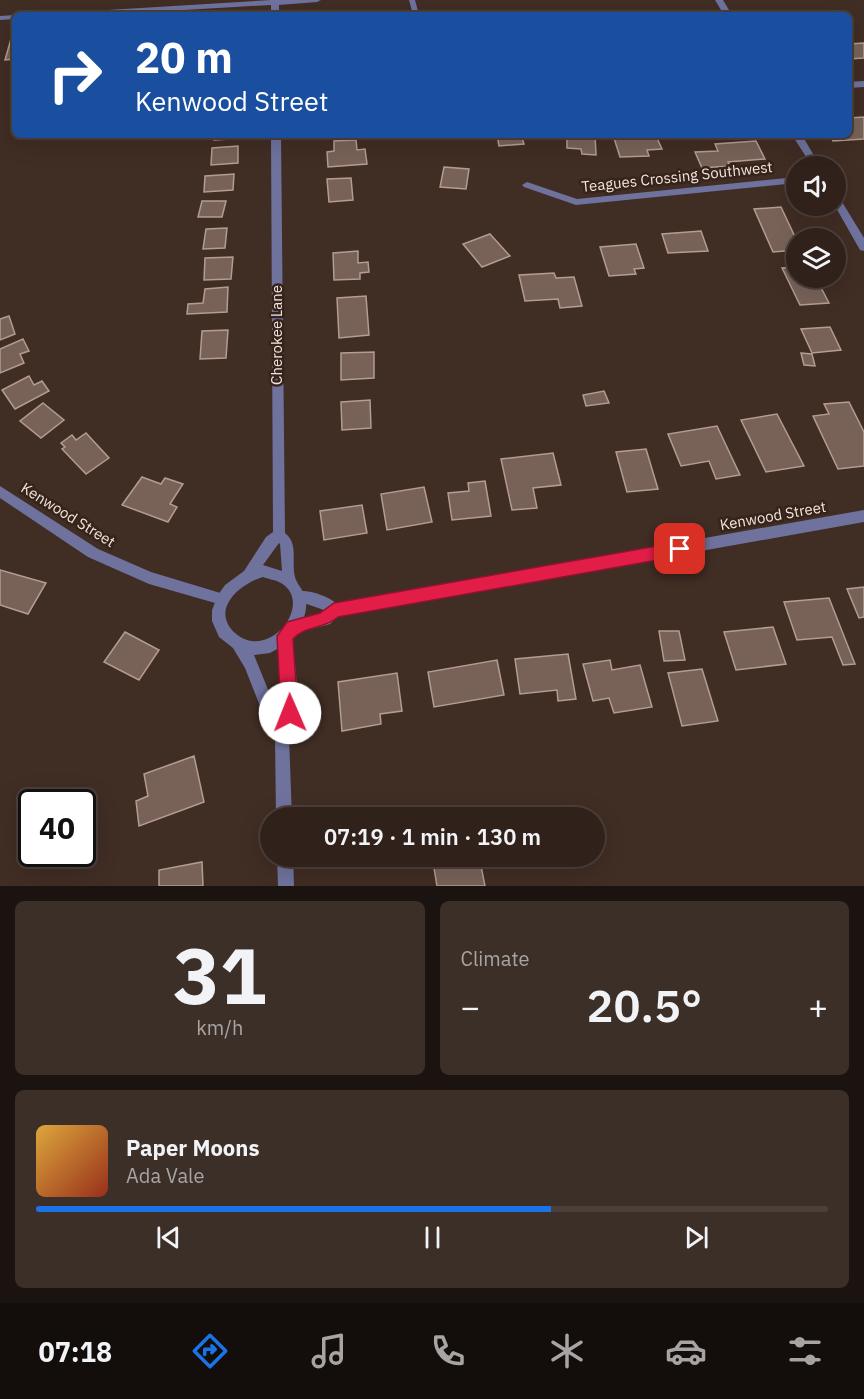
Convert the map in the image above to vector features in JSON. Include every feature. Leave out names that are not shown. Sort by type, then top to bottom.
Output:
[{"type":"street","points":[[104,12],[317,0]]},
{"type":"street","name":"Cherokee Lane","points":[[276,138],[279,535],[286,541],[289,580]]},
{"type":"street","points":[[799,138],[810,156]]},
{"type":"street","name":"Teagues Crossing Southwest","points":[[527,185],[576,202],[786,181]]},
{"type":"street","points":[[846,216],[864,247]]},
{"type":"street","name":"Kenwood Street","points":[[0,491],[93,553],[149,578],[222,599]]},
{"type":"street","name":"Kenwood Street","points":[[289,632],[325,619],[334,610],[864,516]]},
{"type":"street","points":[[250,573],[275,573],[289,580],[300,596],[297,621],[289,632],[265,647],[250,648],[238,644],[227,636],[220,625],[219,612],[228,588],[250,573],[271,541],[279,535]]},
{"type":"street","points":[[300,596],[327,604],[334,610]]},
{"type":"street","points":[[284,807],[282,734],[289,727],[289,632]]},
{"type":"street","points":[[238,644],[252,664],[276,729],[282,734]]},
{"type":"street","points":[[285,867],[286,886]]},
{"type":"building","points":[[11,39],[12,39],[12,59],[5,60]]},
{"type":"building","points":[[864,43],[864,58],[852,59],[852,44]]},
{"type":"building","points":[[864,117],[864,139],[833,141],[832,138],[852,138],[852,118]]},
{"type":"building","points":[[214,138],[230,138],[230,139],[214,140]]},
{"type":"building","points":[[498,138],[522,138],[524,144],[499,146]]},
{"type":"building","points":[[567,138],[595,138],[596,155],[582,154],[581,149],[567,148]]},
{"type":"building","points":[[614,138],[657,138],[662,149],[647,150],[649,156],[620,157]]},
{"type":"building","points":[[356,140],[357,150],[365,149],[367,164],[328,167],[327,152],[334,151],[334,141]]},
{"type":"building","points":[[756,141],[765,159],[728,162],[730,166],[702,168],[695,152],[718,151],[715,144]]},
{"type":"building","points":[[238,146],[238,163],[211,165],[212,148]]},
{"type":"building","points":[[444,167],[469,169],[466,189],[440,187]]},
{"type":"building","points":[[234,174],[233,190],[204,192],[205,176]]},
{"type":"building","points":[[351,178],[353,200],[329,202],[327,179]]},
{"type":"building","points":[[202,201],[226,201],[222,217],[198,217]]},
{"type":"building","points":[[781,207],[791,228],[786,228],[786,251],[773,252],[754,209]]},
{"type":"building","points":[[227,228],[225,248],[203,249],[206,229]]},
{"type":"building","points":[[701,231],[708,251],[668,253],[662,234]]},
{"type":"building","points":[[490,234],[510,256],[482,267],[463,244]]},
{"type":"building","points":[[636,244],[644,268],[634,269],[636,274],[609,276],[600,247]]},
{"type":"building","points":[[358,251],[358,263],[368,262],[369,272],[360,273],[360,279],[334,280],[333,253]]},
{"type":"building","points":[[233,257],[231,279],[204,280],[205,258]]},
{"type":"building","points":[[554,273],[556,278],[574,277],[582,306],[560,308],[558,299],[525,301],[519,275]]},
{"type":"building","points":[[228,287],[227,312],[187,314],[188,304],[203,303],[205,289]]},
{"type":"building","points":[[792,288],[821,288],[829,303],[800,305]]},
{"type":"building","points":[[366,296],[369,335],[339,338],[337,298]]},
{"type":"building","points":[[9,316],[15,334],[0,340],[0,319]]},
{"type":"building","points":[[830,327],[841,350],[812,353],[801,329]]},
{"type":"building","points":[[228,330],[226,358],[200,359],[202,331]]},
{"type":"building","points":[[23,339],[29,351],[20,354],[24,363],[0,373],[0,349]]},
{"type":"building","points":[[374,352],[374,378],[341,380],[341,353]]},
{"type":"building","points":[[801,353],[812,354],[815,366],[804,365]]},
{"type":"building","points":[[29,376],[34,385],[42,381],[49,391],[15,409],[2,390]]},
{"type":"building","points":[[604,391],[609,403],[586,406],[583,395]]},
{"type":"building","points":[[370,400],[371,428],[342,430],[341,402]]},
{"type":"building","points":[[849,402],[864,432],[864,466],[838,469],[813,416],[829,414],[824,404]]},
{"type":"building","points":[[43,403],[64,420],[41,438],[20,421]]},
{"type":"building","points":[[777,414],[804,466],[766,472],[741,420]]},
{"type":"building","points":[[717,426],[740,475],[716,479],[709,461],[681,466],[668,434]]},
{"type":"building","points":[[86,433],[109,458],[86,474],[62,449],[65,447],[61,443],[72,435],[76,440]]},
{"type":"building","points":[[646,449],[658,489],[627,492],[616,452]]},
{"type":"building","points":[[553,453],[561,485],[533,488],[537,508],[512,510],[501,459]]},
{"type":"building","points":[[142,477],[161,484],[165,478],[183,484],[170,504],[177,507],[168,522],[122,505]]},
{"type":"building","points":[[485,481],[491,516],[452,520],[448,493],[469,491],[468,483]]},
{"type":"building","points":[[424,487],[432,522],[387,530],[381,494]]},
{"type":"building","points":[[362,505],[367,533],[324,540],[320,511]]},
{"type":"building","points":[[0,570],[46,583],[28,614],[0,605]]},
{"type":"building","points":[[864,587],[864,617],[859,618],[847,589]]},
{"type":"building","points":[[829,598],[855,664],[843,665],[832,637],[797,640],[784,602]]},
{"type":"building","points":[[773,627],[786,664],[736,670],[724,632]]},
{"type":"building","points":[[659,631],[679,631],[685,660],[664,661]]},
{"type":"building","points":[[125,632],[159,650],[139,680],[104,662]]},
{"type":"building","points":[[568,654],[576,699],[558,701],[557,690],[520,694],[515,659]]},
{"type":"building","points":[[497,660],[504,695],[434,707],[428,672]]},
{"type":"building","points":[[610,660],[612,670],[640,665],[652,707],[614,713],[609,698],[593,701],[583,664]]},
{"type":"building","points":[[702,669],[718,721],[682,726],[668,673]]},
{"type":"building","points":[[397,673],[402,711],[380,714],[381,724],[342,731],[338,682]]},
{"type":"building","points":[[194,756],[204,802],[139,826],[136,801],[148,796],[144,774]]},
{"type":"building","points":[[202,862],[203,886],[159,886],[159,870]]},
{"type":"building","points":[[434,867],[481,867],[485,886],[437,886]]},
{"type":"route","points":[[290,713],[285,636],[293,627],[325,619],[334,610],[680,549]]}]
